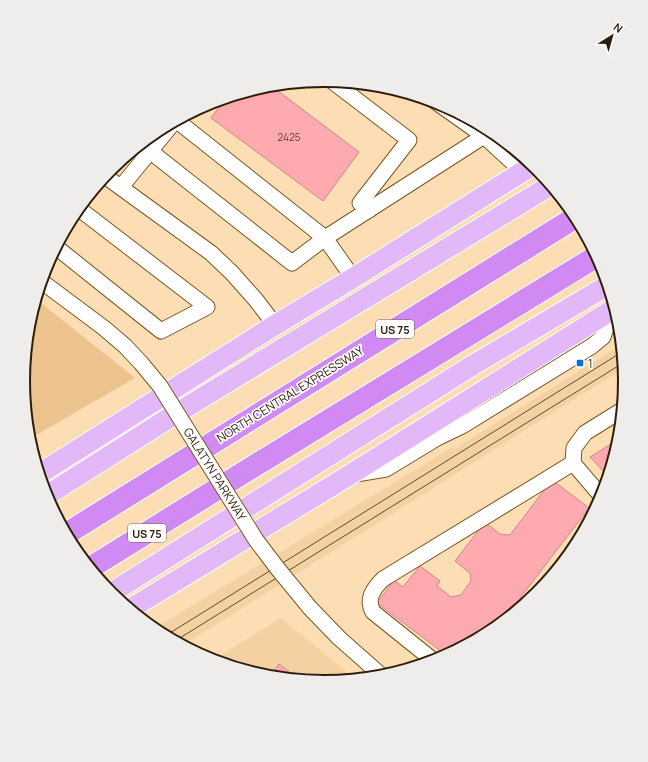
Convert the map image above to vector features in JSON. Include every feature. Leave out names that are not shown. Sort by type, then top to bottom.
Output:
[{"type":"highway","name":"NORTH CENTRAL EXPRESSWAY","points":[[71,531],[570,221]]},
{"type":"highway","name":"US 75","points":[[95,565],[592,259]]},
{"type":"main road","points":[[44,471],[275,325],[528,169]]},
{"type":"main road","points":[[52,493],[177,413],[546,188]]},
{"type":"main road","points":[[117,589],[473,365],[603,288]]},
{"type":"main road","points":[[135,606],[348,476],[609,312]]},
{"type":"street","points":[[341,88],[409,140],[360,203],[369,210]]},
{"type":"street","points":[[467,124],[526,168]]},
{"type":"street","points":[[180,125],[325,238],[353,278]]},
{"type":"street","points":[[146,147],[292,263],[325,238],[484,136]]},
{"type":"street","points":[[121,187],[146,148]]},
{"type":"street","points":[[110,179],[211,252],[256,300],[275,325]]},
{"type":"street","points":[[60,250],[161,331],[207,307],[84,212]]},
{"type":"street","name":"GALATYN PARKWAY","points":[[46,285],[104,328],[125,346],[141,363],[160,386],[256,540],[298,594],[338,638],[375,670]]},
{"type":"street","points":[[597,491],[573,463],[574,448],[585,433],[616,414]]},
{"type":"street","points":[[428,656],[373,612],[369,600],[376,586],[383,579],[573,463]]},
{"type":"shaded area","points":[[41,303],[135,378],[36,435],[30,381],[33,343]]},
{"type":"shaded area","points":[[616,348],[618,372],[188,642],[161,625],[453,447],[454,449]]},
{"type":"shaded area","points":[[281,618],[348,673],[324,675],[286,672],[248,665],[220,656]]},
{"type":"building","points":[[278,91],[359,152],[323,201],[211,118],[220,106],[248,97]]},
{"type":"building","points":[[611,444],[604,471],[590,457]]},
{"type":"building","points":[[552,480],[589,508],[516,604],[471,636],[441,651],[377,603],[394,580],[403,587],[420,566],[440,581],[437,586],[451,597],[461,595],[471,581],[470,573],[455,561],[485,522],[500,534],[510,535]]},
{"type":"building","points":[[279,664],[289,672],[286,672],[275,670]]},
{"type":"tram line","points":[[171,632],[616,356]]},
{"type":"tram line","points":[[180,638],[617,367]]},
{"type":"place","name":"1","points":[[580,363]]}]
